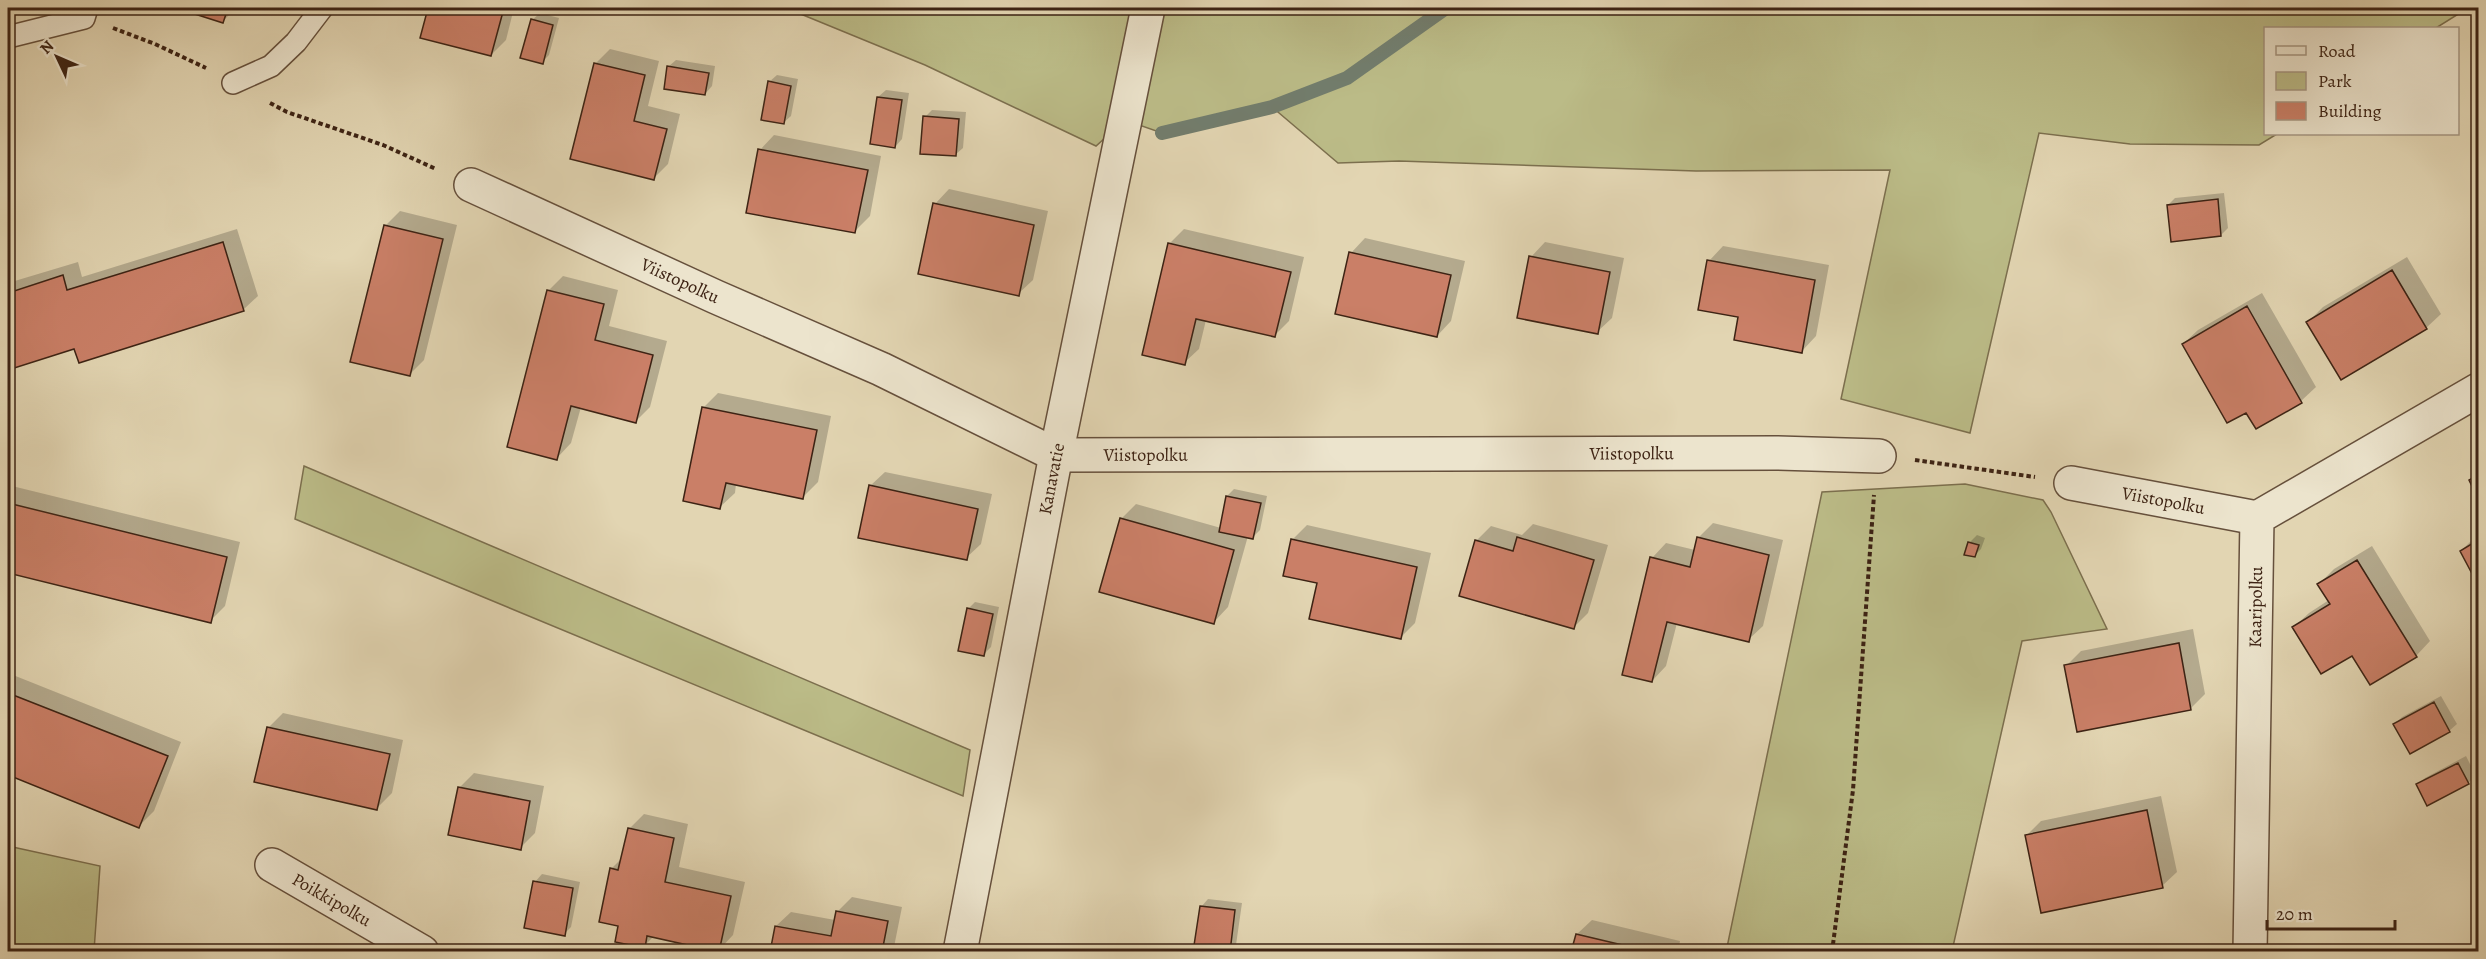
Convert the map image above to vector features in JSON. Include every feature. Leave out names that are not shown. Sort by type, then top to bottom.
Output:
[{"type":"street","name":"Kanavatie","points":[[960,951],[1056,455],[1148,8]]},
{"type":"street","name":"Viistopolku","points":[[471,184],[716,297],[881,369],[1056,455],[1777,453],[1879,456]]},
{"type":"street","points":[[2257,518],[2478,390]]},
{"type":"street","name":"Viistopolku","points":[[2071,483],[2257,518]]},
{"type":"street","name":"Kaaripolku","points":[[2250,951],[2257,518]]},
{"type":"street","name":"Poikkipolku","points":[[272,865],[422,951]]},
{"type":"lane","points":[[8,37],[84,18],[87,8]]},
{"type":"lane","points":[[233,83],[271,66],[296,42],[322,8]]},
{"type":"path","points":[[1832,951],[1853,790],[1879,456],[2071,483]]},
{"type":"green space","points":[[786,8],[2468,8],[2438,27],[2264,27],[2264,135],[2275,135],[2259,145],[2130,144],[2039,133],[1970,433],[1841,399],[1890,170],[1696,171],[1399,161],[1338,163],[1272,107],[1162,133],[1125,120],[1096,146],[925,65]]},
{"type":"green space","points":[[304,466],[970,750],[963,796],[295,519]]},
{"type":"green space","points":[[1965,484],[2043,500],[2051,512],[2107,629],[2022,641],[1952,951],[1726,952],[1822,492]]},
{"type":"green space","points":[[8,846],[100,866],[94,951],[8,951]]},
{"type":"building","points":[[176,8],[228,8],[223,23]]},
{"type":"building","points":[[428,8],[504,8],[491,56],[420,38]]},
{"type":"building","points":[[531,19],[553,25],[543,64],[520,58]]},
{"type":"building","points":[[594,63],[645,75],[634,121],[667,129],[654,180],[570,159]]},
{"type":"building","points":[[667,66],[709,73],[705,95],[664,89]]},
{"type":"building","points":[[768,81],[791,86],[784,124],[761,120]]},
{"type":"building","points":[[877,97],[902,100],[895,148],[870,144]]},
{"type":"building","points":[[923,116],[959,119],[956,156],[920,154]]},
{"type":"building","points":[[758,149],[868,170],[855,233],[746,213]]},
{"type":"building","points":[[2218,199],[2221,236],[2171,242],[2167,205]]},
{"type":"building","points":[[933,203],[1034,225],[1019,296],[918,274]]},
{"type":"building","points":[[384,225],[443,239],[410,376],[350,362]]},
{"type":"building","points":[[223,242],[244,311],[79,363],[74,349],[8,370],[8,293],[63,275],[67,290]]},
{"type":"building","points":[[1168,243],[1291,272],[1275,337],[1196,319],[1185,365],[1142,355]]},
{"type":"building","points":[[1349,252],[1451,275],[1437,337],[1335,314]]},
{"type":"building","points":[[1529,256],[1610,272],[1598,334],[1517,318]]},
{"type":"building","points":[[1707,260],[1815,280],[1802,353],[1734,340],[1738,317],[1698,310]]},
{"type":"building","points":[[2392,270],[2427,329],[2341,380],[2306,322]]},
{"type":"building","points":[[547,290],[604,304],[595,340],[653,355],[636,423],[571,406],[557,460],[507,447]]},
{"type":"building","points":[[2247,306],[2302,403],[2256,429],[2246,413],[2227,423],[2182,344]]},
{"type":"building","points":[[702,407],[817,430],[803,499],[726,483],[720,509],[683,501]]},
{"type":"building","points":[[2478,475],[2478,499],[2469,480]]},
{"type":"building","points":[[869,485],[978,509],[967,560],[858,538]]},
{"type":"building","points":[[1226,496],[1261,503],[1253,539],[1219,532]]},
{"type":"building","points":[[8,503],[227,557],[211,623],[8,573]]},
{"type":"building","points":[[1120,518],[1234,550],[1214,624],[1099,592]]},
{"type":"building","points":[[1517,537],[1594,560],[1574,629],[1459,596],[1475,540],[1513,551]]},
{"type":"building","points":[[1697,537],[1769,555],[1749,642],[1667,622],[1652,682],[1622,675],[1650,557],[1690,567]]},
{"type":"building","points":[[1291,539],[1417,567],[1401,639],[1309,619],[1317,583],[1283,576]]},
{"type":"building","points":[[2478,540],[2478,585],[2460,551]]},
{"type":"building","points":[[1968,542],[1979,545],[1975,557],[1964,555]]},
{"type":"building","points":[[2357,560],[2417,657],[2370,685],[2352,656],[2321,674],[2292,627],[2330,604],[2317,584]]},
{"type":"building","points":[[967,608],[993,614],[984,656],[958,651]]},
{"type":"building","points":[[2179,643],[2191,710],[2077,732],[2064,665]]},
{"type":"building","points":[[8,693],[168,756],[139,828],[8,775]]},
{"type":"building","points":[[2434,702],[2450,732],[2410,754],[2393,724]]},
{"type":"building","points":[[267,727],[390,754],[377,810],[254,782]]},
{"type":"building","points":[[2458,763],[2469,784],[2427,806],[2416,784]]},
{"type":"building","points":[[458,787],[530,801],[521,850],[448,835]]},
{"type":"building","points":[[2147,810],[2163,888],[2041,913],[2025,835]]},
{"type":"building","points":[[628,828],[674,838],[665,882],[731,896],[719,952],[647,936],[645,948],[615,942],[618,926],[599,922],[610,868],[618,870]]},
{"type":"building","points":[[533,881],[573,888],[565,936],[524,928]]},
{"type":"building","points":[[1200,906],[1235,910],[1230,952],[1193,952]]},
{"type":"building","points":[[836,911],[888,921],[882,952],[770,952],[775,926],[831,936]]},
{"type":"building","points":[[1576,934],[1652,952],[1571,952]]},
{"type":"waterway","points":[[1162,133],[1272,107],[1347,78],[1446,8]]}]
